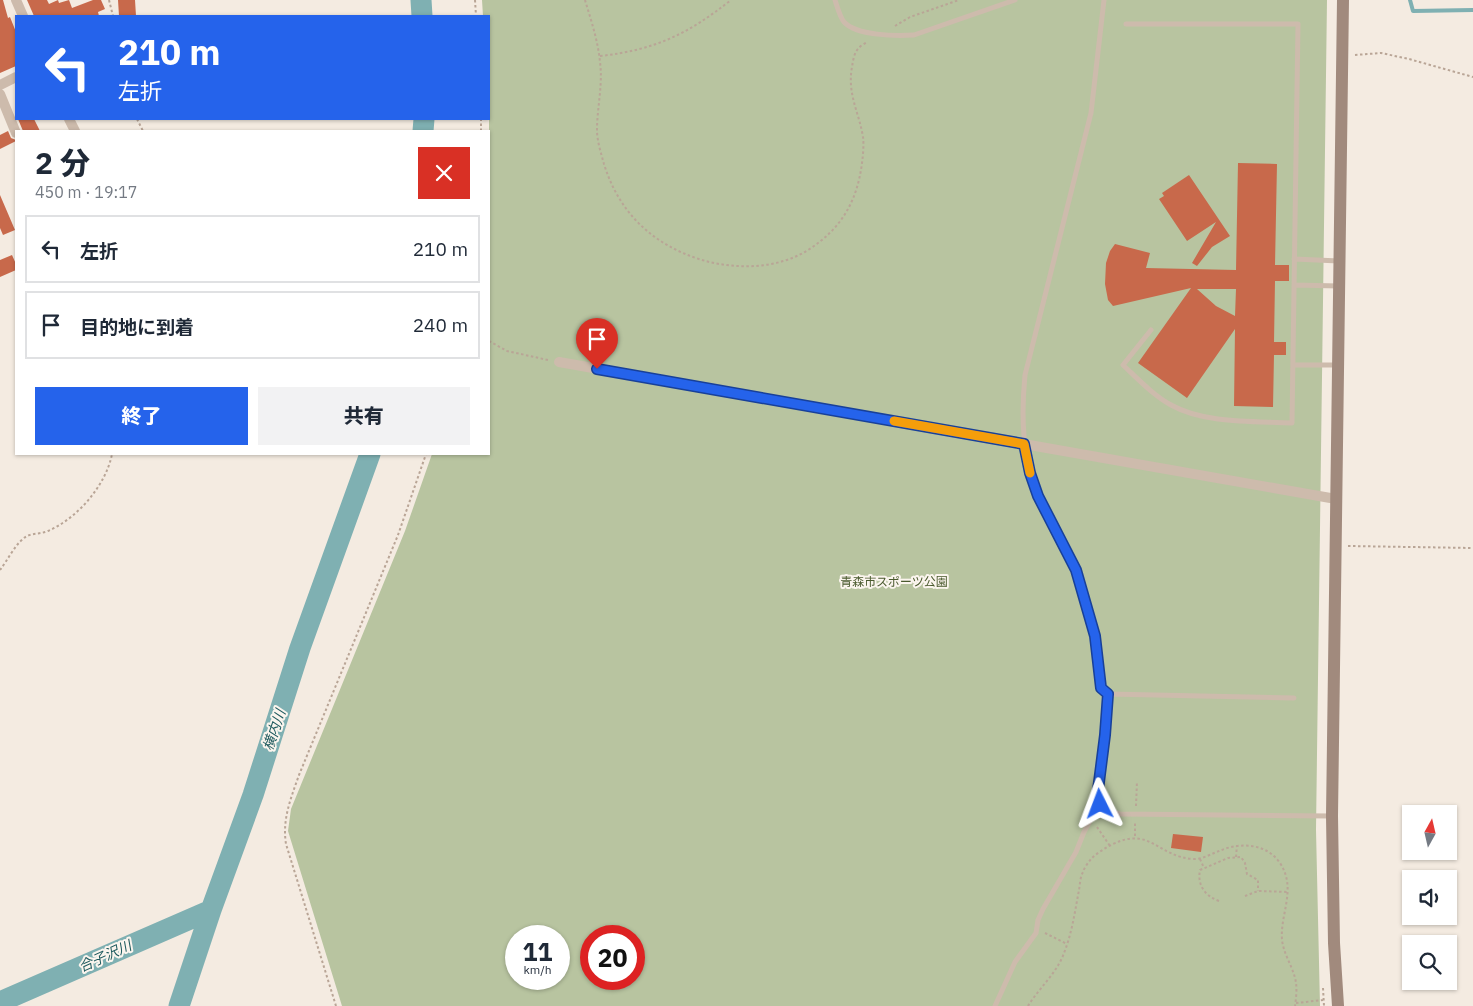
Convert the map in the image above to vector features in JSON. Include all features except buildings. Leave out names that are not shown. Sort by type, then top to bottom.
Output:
[{"type":"street","points":[[16,0],[24,15]]},
{"type":"street","points":[[1338,1006],[1334,943],[1332,816],[1343,0]]},
{"type":"street","points":[[0,85],[15,78]]},
{"type":"street","points":[[0,94],[15,130]]},
{"type":"street","points":[[559,362],[1336,500]]},
{"type":"lane","points":[[835,0],[844,22],[861,32],[900,35],[914,35],[1015,0]]},
{"type":"lane","points":[[1104,0],[1092,113],[1025,375],[1024,444],[1030,473],[1038,496],[1079,579],[1093,624],[1098,648],[1101,688],[1108,694],[1294,698]]},
{"type":"lane","points":[[1126,24],[1298,24],[1292,423],[1226,420],[1201,415],[1171,405],[1145,386],[1123,365],[1151,330]]},
{"type":"lane","points":[[1294,259],[1340,261]]},
{"type":"lane","points":[[1294,285],[1339,286]]},
{"type":"lane","points":[[1293,365],[1338,365]]},
{"type":"lane","points":[[1103,810],[1098,797],[1098,790],[1108,694]]},
{"type":"lane","points":[[1103,810],[1120,814],[1332,816]]},
{"type":"lane","points":[[995,1006],[1015,962],[1036,934],[1038,920],[1043,908],[1076,852],[1091,819],[1103,810]]},
{"type":"path","points":[[109,0],[113,15]]},
{"type":"path","points":[[474,0],[476,15]]},
{"type":"path","points":[[585,0],[599,56],[600,87],[597,132],[608,176],[619,200],[633,219],[648,233],[684,254],[705,261],[739,266],[759,266],[799,256],[818,244],[843,218],[853,201],[860,181],[863,138],[850,89],[853,61],[857,49],[910,18],[959,0]]},
{"type":"path","points":[[599,56],[644,48],[669,40],[709,17],[731,0]]},
{"type":"path","points":[[1342,55],[1381,53],[1473,77]]},
{"type":"path","points":[[490,342],[507,351],[559,362]]},
{"type":"path","points":[[0,570],[22,539],[31,534],[45,533],[72,516],[97,489],[111,461],[112,455]]},
{"type":"path","points":[[336,1006],[286,844],[285,825],[288,806],[398,535],[426,455]]},
{"type":"path","points":[[1336,546],[1473,548]]},
{"type":"path","points":[[1091,819],[1110,846]]},
{"type":"path","points":[[1028,1006],[1059,964],[1067,944],[1083,871],[1091,859],[1110,846],[1125,838],[1134,837],[1147,840],[1179,857],[1200,858],[1237,845],[1255,846],[1272,855],[1286,873],[1288,882],[1282,943],[1296,984],[1296,1004],[1324,1000],[1324,1006]]},
{"type":"path","points":[[1236,857],[1237,845]]},
{"type":"path","points":[[1219,901],[1206,894],[1198,878],[1200,870],[1228,858],[1240,857],[1245,862],[1247,874],[1258,880],[1258,891]]},
{"type":"path","points":[[1200,858],[1204,868]]},
{"type":"path","points":[[1245,896],[1258,891],[1288,892]]},
{"type":"path","points":[[1036,929],[1067,944]]},
{"type":"green space","name":"青森市スポーツ公園","points":[[482,0],[1327,0],[1316,830],[1320,1006],[342,1006],[288,831],[291,809],[405,531],[432,455],[490,455],[490,15],[483,15]]},
{"type":"waterway","name":"横内川","points":[[421,0],[422,15]]},
{"type":"waterway","points":[[1410,0],[1413,11],[1473,10]]},
{"type":"waterway","name":"横内川","points":[[423,130],[424,120]]},
{"type":"waterway","name":"横内川","points":[[179,1006],[211,910],[253,795],[300,648],[370,455]]},
{"type":"waterway","name":"合子沢川","points":[[0,1002],[211,910]]},
{"type":"slow traffic","points":[[894,421],[1024,444],[1030,473]]},
{"type":"route","points":[[597,369],[1024,444],[1030,473],[1038,496],[1076,570],[1093,624],[1098,648],[1101,688],[1108,694],[1105,735],[1098,781],[1100,804]]}]
